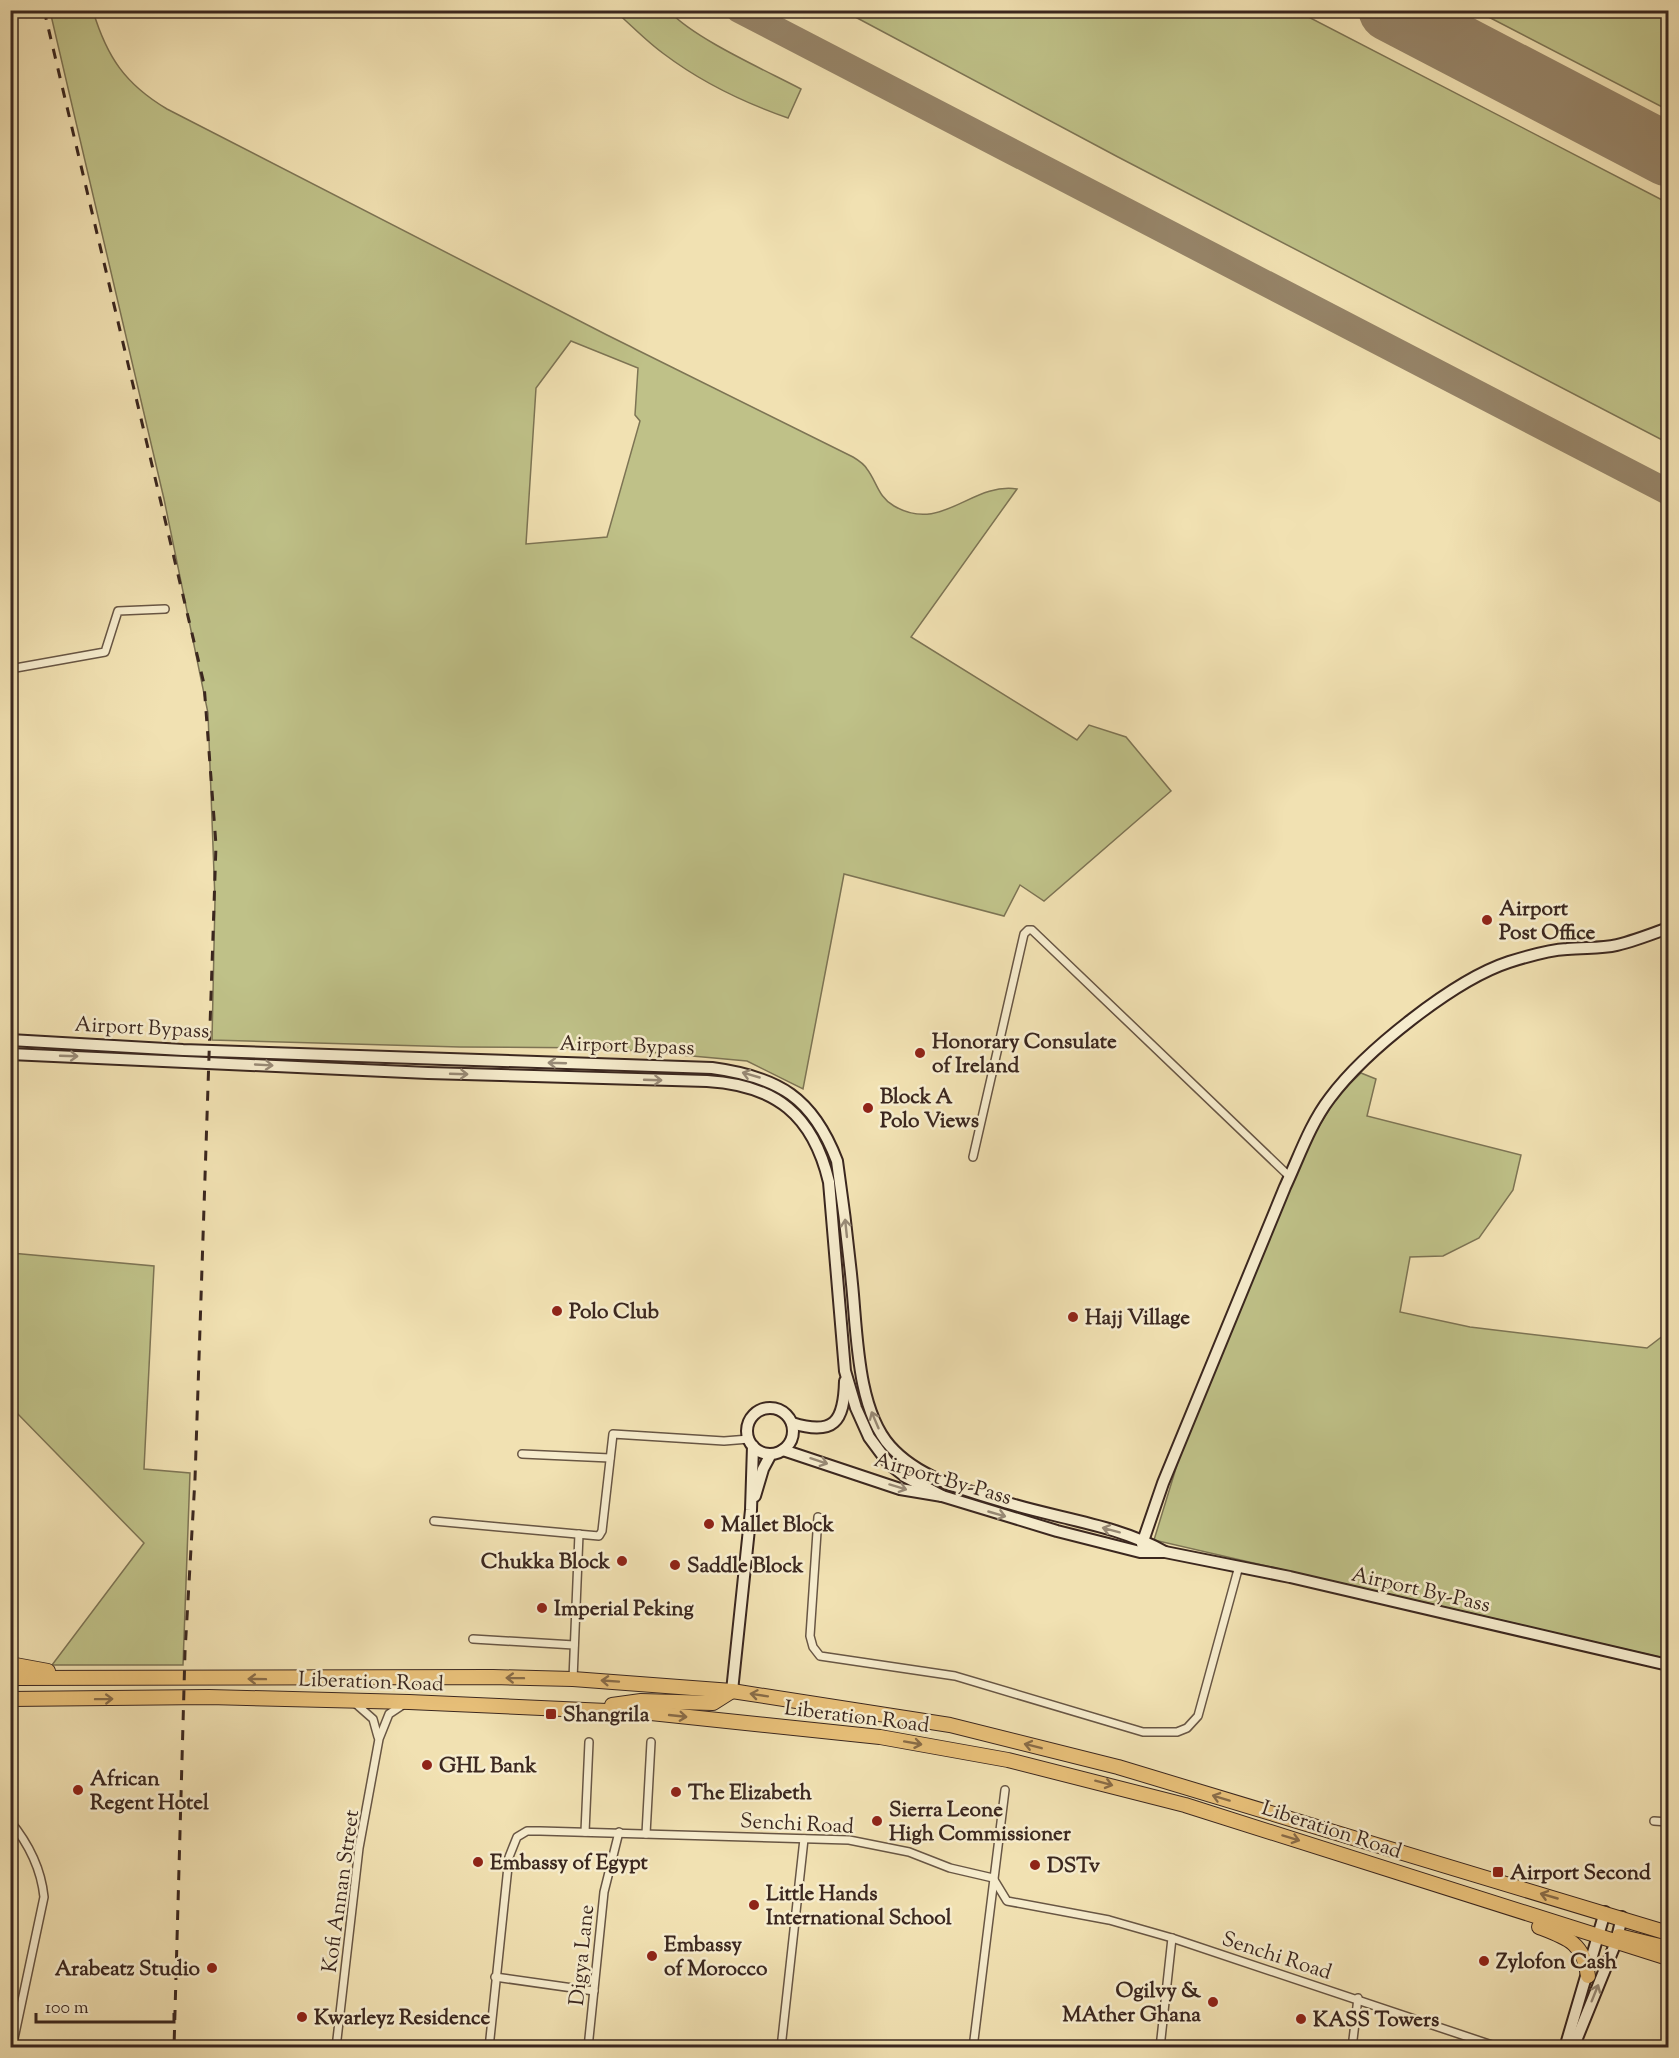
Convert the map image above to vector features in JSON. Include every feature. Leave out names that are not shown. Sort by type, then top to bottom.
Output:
[{"type":"highway","points":[[10,1664],[80,1677]]},
{"type":"highway","name":"Liberation Road","points":[[10,1678],[573,1679],[732,1691],[950,1725],[1118,1767],[1355,1840],[1668,1932]]},
{"type":"highway","points":[[599,1711],[606,1706],[641,1701],[713,1703],[732,1691]]},
{"type":"highway","name":"Liberation Road","points":[[10,1699],[209,1697],[409,1702],[651,1713],[880,1737],[1008,1760],[1185,1805],[1518,1912],[1599,1937],[1616,1939],[1668,1958]]},
{"type":"highway","points":[[10,1708],[46,1700]]},
{"type":"highway","points":[[1518,1912],[1537,1926],[1573,1943],[1584,1956],[1588,1976]]},
{"type":"highway","points":[[1616,1939],[1668,1948]]},
{"type":"main road","points":[[1140,1552],[1143,1539],[1303,1146],[1330,1098],[1388,1040],[1448,993],[1508,962],[1553,951],[1618,945],[1668,928]]},
{"type":"main road","name":"Airport Bypass","points":[[10,1040],[183,1050],[712,1068],[750,1075],[786,1090],[813,1113],[825,1131],[837,1161],[861,1364],[875,1420],[890,1447],[902,1458],[934,1478],[949,1483]]},
{"type":"main road","name":"Airport Bypass","points":[[10,1054],[428,1073],[707,1081],[731,1083],[766,1093],[782,1102],[807,1126],[823,1157],[830,1191],[845,1371],[856,1408],[878,1452],[906,1478],[942,1496]]},
{"type":"main road","points":[[792,1423],[819,1429],[836,1420],[844,1403],[845,1371]]},
{"type":"main road","points":[[732,1691],[751,1510],[751,1442],[748,1429],[751,1419],[758,1412],[767,1408],[777,1409],[786,1414],[792,1423],[792,1438],[783,1450],[771,1454],[758,1450],[751,1442]]},
{"type":"main road","name":"Airport By-Pass","points":[[783,1450],[900,1489],[942,1496],[1047,1528],[1140,1552],[1165,1552],[1239,1566],[1668,1665]]},
{"type":"main road","points":[[751,1510],[763,1469],[771,1454]]},
{"type":"main road","name":"Airport By-Pass","points":[[949,1483],[1008,1503],[1143,1539],[1165,1552]]},
{"type":"main road","points":[[1565,2048],[1605,1912]]},
{"type":"main road","points":[[1573,2048],[1616,1939],[1622,1917]]},
{"type":"street","points":[[10,669],[105,652],[118,611],[165,609]]},
{"type":"street","points":[[973,1157],[1024,934],[1032,930],[1290,1178]]},
{"type":"street","points":[[434,1521],[601,1535],[612,1436],[615,1433],[751,1442]]},
{"type":"street","points":[[522,1454],[610,1458]]},
{"type":"street","points":[[818,1517],[810,1636],[813,1647],[820,1656],[955,1676],[1143,1731],[1177,1732],[1187,1728],[1198,1716],[1239,1566]]},
{"type":"street","points":[[573,1679],[579,1534]]},
{"type":"street","points":[[473,1639],[574,1645]]},
{"type":"street","points":[[351,1701],[369,1713],[379,1738]]},
{"type":"street","name":"Kofi Annan Street","points":[[336,2048],[359,1848],[379,1738],[388,1714],[409,1702]]},
{"type":"street","points":[[585,1832],[589,1742]]},
{"type":"street","points":[[646,1834],[651,1742]]},
{"type":"street","points":[[974,2048],[1005,1790]]},
{"type":"street","points":[[10,1821],[23,1837],[34,1859],[42,1877],[44,1897],[12,2048]]},
{"type":"street","points":[[1654,1821],[1668,1822]]},
{"type":"street","name":"Senchi Road","points":[[489,2048],[509,1857],[514,1841],[527,1832],[619,1832],[849,1840],[892,1848],[950,1868],[993,1878],[1007,1901],[1109,1920],[1172,1938],[1358,1998],[1501,2048]]},
{"type":"street","name":"Digya Lane","points":[[588,2048],[604,1892],[619,1832]]},
{"type":"street","points":[[781,2048],[804,1839]]},
{"type":"street","points":[[1160,2048],[1172,1938]]},
{"type":"street","points":[[495,1977],[594,1991]]},
{"type":"street","points":[[1352,2048],[1358,1998]]},
{"type":"green space","points":[[50,11],[93,11],[111,56],[120,68],[140,90],[167,109],[607,335],[853,457],[866,467],[881,494],[894,506],[911,513],[927,514],[942,511],[985,493],[1000,489],[1017,489],[911,637],[1077,740],[1089,725],[1126,737],[1171,791],[1044,901],[1020,885],[1004,916],[844,874],[803,1089],[747,1061],[604,1048],[460,1047],[212,1040],[215,900],[208,713],[164,499]],"holes":[[[571,341],[638,368],[635,415],[640,421],[607,537],[526,544],[536,388]]]},
{"type":"green space","points":[[615,11],[669,11],[681,22],[713,43],[801,89],[788,118],[740,99],[693,74],[645,39]]},
{"type":"green space","points":[[844,11],[1297,11],[1668,203],[1668,443],[1118,157]]},
{"type":"green space","points":[[1477,11],[1668,11],[1668,110]]},
{"type":"green space","points":[[1361,1073],[1376,1079],[1367,1116],[1521,1155],[1513,1190],[1479,1238],[1443,1256],[1410,1257],[1400,1312],[1470,1327],[1647,1348],[1668,1332],[1668,1659],[1154,1540],[1199,1393],[1302,1154],[1338,1095]]},
{"type":"green space","points":[[11,1253],[154,1266],[144,1469],[190,1473],[183,1665],[52,1665],[144,1543],[15,1411],[11,1415]]},
{"type":"taxiway","points":[[739,10],[1668,492]]},
{"type":"runway","points":[[1390,10],[1668,155]]},
{"type":"railway","points":[[44,10],[204,684],[216,845],[195,1479],[185,1652],[174,2048]]},
{"type":"place","name":"Airport Post Office","points":[[1487,920]]},
{"type":"place","name":"Honorary Consulate of Ireland","points":[[920,1053]]},
{"type":"place","name":"Block A Polo Views","points":[[868,1108]]},
{"type":"place","name":"Polo Club","points":[[557,1311]]},
{"type":"place","name":"Hajj Village","points":[[1073,1317]]},
{"type":"place","name":"Mallet Block","points":[[709,1524]]},
{"type":"place","name":"Chukka Block","points":[[622,1561]]},
{"type":"place","name":"Saddle Block","points":[[675,1565]]},
{"type":"place","name":"Imperial Peking","points":[[542,1608]]},
{"type":"place","name":"Shangrila","points":[[551,1714]]},
{"type":"place","name":"GHL Bank","points":[[427,1765]]},
{"type":"place","name":"African Regent Hotel","points":[[78,1790]]},
{"type":"place","name":"The Elizabeth","points":[[676,1792]]},
{"type":"place","name":"Sierra Leone High Commissioner","points":[[877,1821]]},
{"type":"place","name":"Embassy of Egypt","points":[[478,1862]]},
{"type":"place","name":"DSTv","points":[[1035,1865]]},
{"type":"place","name":"Airport Second","points":[[1498,1872]]},
{"type":"place","name":"Little Hands International School","points":[[754,1905]]},
{"type":"place","name":"Embassy of Morocco","points":[[652,1956]]},
{"type":"place","name":"Zylofon Cash","points":[[1484,1961]]},
{"type":"place","name":"Arabeatz Studio","points":[[212,1968]]},
{"type":"place","name":"Ogilvy & MAther Ghana","points":[[1213,2002]]},
{"type":"place","name":"Kwarleyz Residence","points":[[302,2017]]},
{"type":"place","name":"KASS Towers","points":[[1301,2019]]}]
